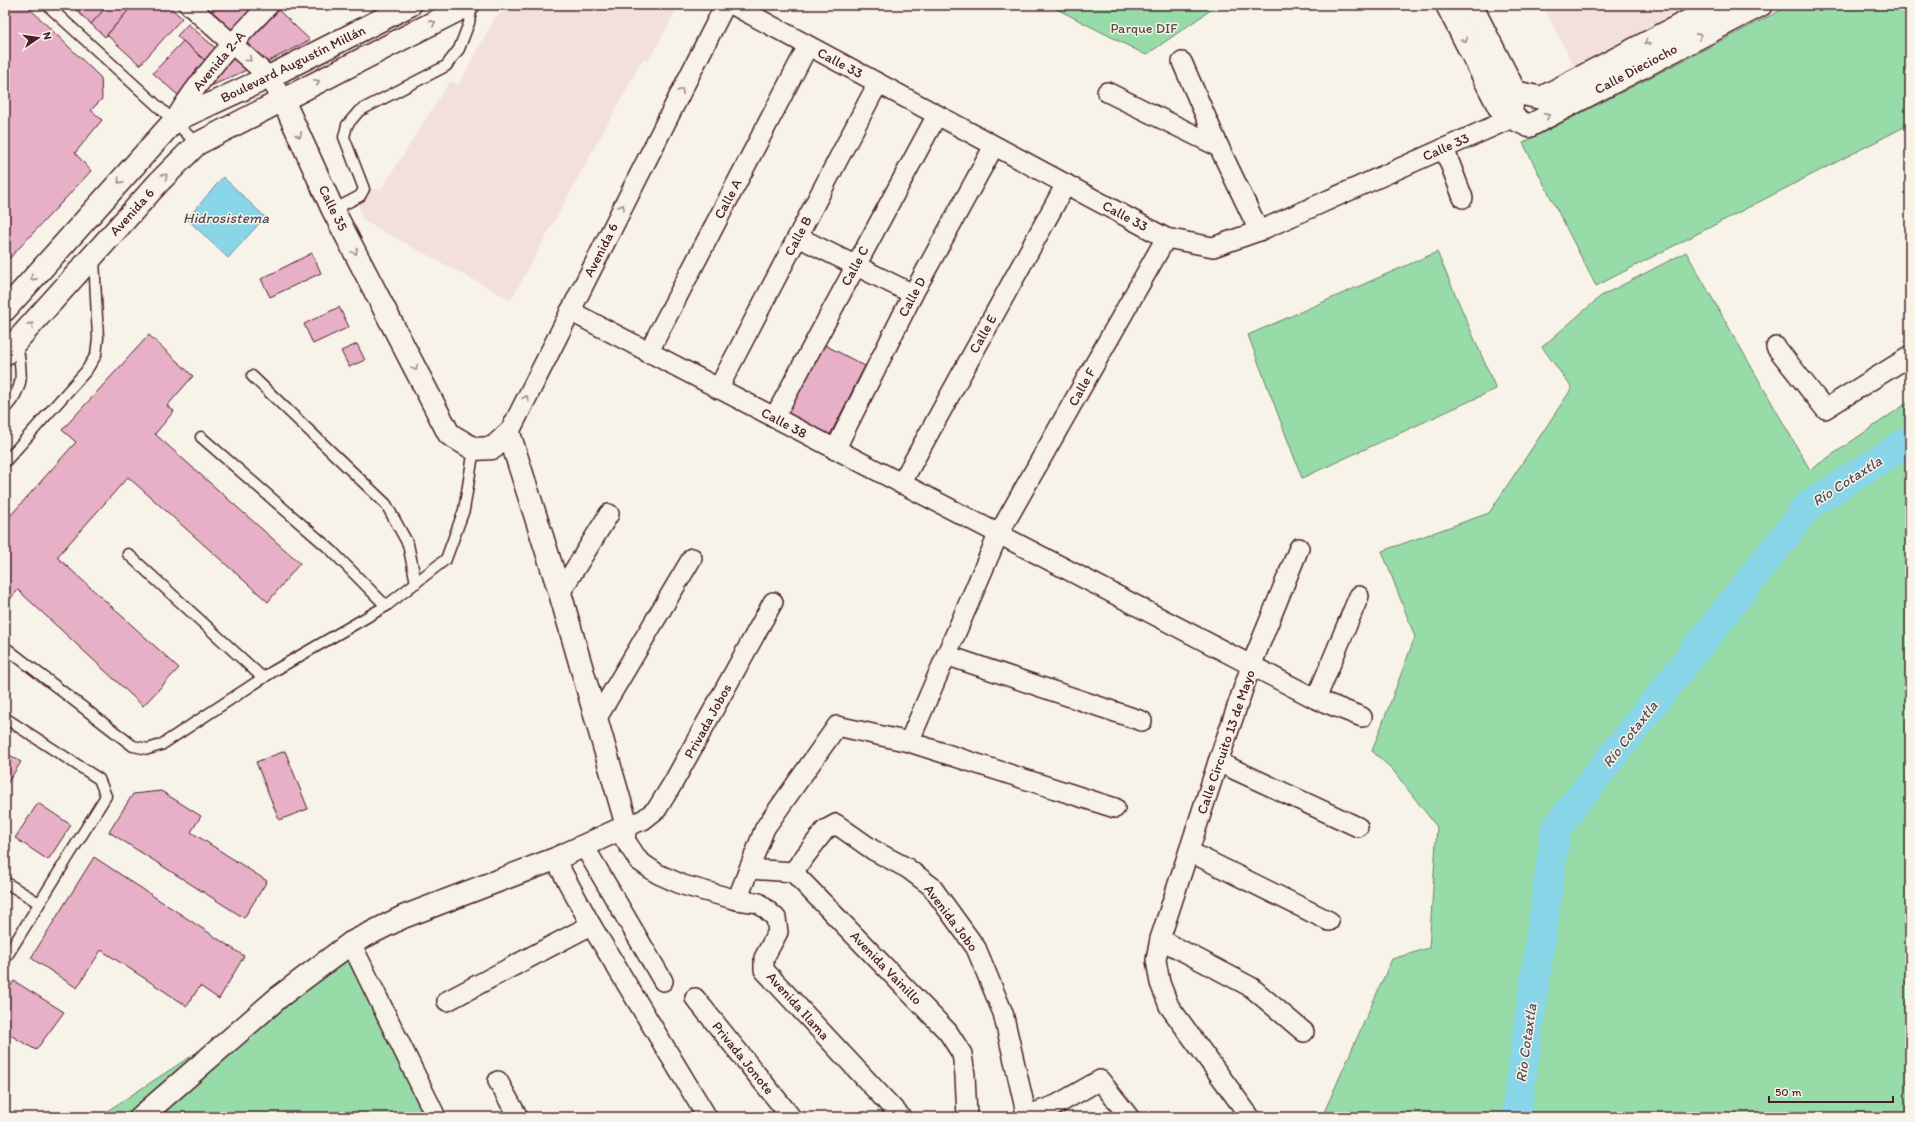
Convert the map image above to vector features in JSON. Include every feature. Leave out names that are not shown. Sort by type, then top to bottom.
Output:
[{"type":"street","name":"Calle 35","points":[[189,5],[269,77],[283,100],[334,210],[449,434],[474,449]]},
{"type":"street","name":"Avenida 2-A","points":[[174,121],[186,102],[232,43],[269,5]]},
{"type":"street","name":"Boulevard Augustín Millán","points":[[174,121],[269,77],[410,5]]},
{"type":"street","name":"Boulevard Augustín Millán","points":[[283,100],[468,5]]},
{"type":"street","name":"Avenida 6","points":[[474,449],[493,448],[509,433],[725,5]]},
{"type":"street","name":"Calle 33","points":[[733,5],[1166,238],[1213,247],[1259,231],[1512,118]]},
{"type":"street","points":[[1447,5],[1499,106],[1512,118]]},
{"type":"street","points":[[1471,5],[1515,92],[1512,118]]},
{"type":"street","name":"Calle Dieciocho","points":[[1515,92],[1541,98],[1715,11],[1761,5]]},
{"type":"street","name":"Calle Dieciocho","points":[[1512,118],[1529,126],[1715,11]]},
{"type":"street","name":"Calle A","points":[[648,353],[808,46]]},
{"type":"street","points":[[1182,62],[1219,147],[1259,231]]},
{"type":"street","name":"Calle B","points":[[718,389],[878,83]]},
{"type":"street","points":[[1108,92],[1219,147]]},
{"type":"street","name":"Avenida 6","points":[[11,348],[159,182],[197,144],[283,100]]},
{"type":"street","name":"Calle C","points":[[774,418],[937,115]]},
{"type":"street","name":"Avenida 6","points":[[5,310],[174,121]]},
{"type":"street","name":"Calle D","points":[[835,450],[913,294],[994,146]]},
{"type":"street","points":[[1444,148],[1463,198]]},
{"type":"street","name":"Calle E","points":[[901,484],[1066,184]]},
{"type":"street","points":[[798,238],[913,294]]},
{"type":"street","name":"Calle F","points":[[909,742],[998,535],[1166,238]]},
{"type":"street","name":"Calle 38","points":[[570,311],[648,353],[1316,699],[1362,717]]},
{"type":"street","points":[[1776,346],[1825,409],[1910,356]]},
{"type":"street","points":[[141,1117],[280,997],[351,943],[403,917],[555,859],[627,826],[560,593],[509,433]]},
{"type":"street","points":[[560,593],[609,514]]},
{"type":"street","name":"Calle Circuito 13 de Mayo","points":[[1250,1117],[1169,1006],[1160,983],[1156,960],[1160,939],[1190,852],[1218,762],[1252,666],[1299,548]]},
{"type":"street","points":[[597,718],[692,558]]},
{"type":"street","points":[[1316,699],[1359,596]]},
{"type":"street","name":"Privada Jobos","points":[[627,826],[642,820],[657,809],[673,783],[773,602]]},
{"type":"street","points":[[946,655],[1142,721]]},
{"type":"street","points":[[737,900],[765,828],[837,726],[909,742],[1114,808]]},
{"type":"street","points":[[1218,762],[1358,826]]},
{"type":"street","name":"Avenida Jobo","points":[[793,872],[824,830],[836,824],[873,850],[907,868],[930,886],[976,948],[1003,1013],[1028,1116]]},
{"type":"street","name":"Avenida Ilama","points":[[627,826],[625,840],[639,861],[658,874],[683,885],[737,900],[759,902],[776,918],[778,932],[764,958],[764,970],[900,1117]]},
{"type":"street","points":[[584,846],[663,981]]},
{"type":"street","points":[[1190,852],[1329,921]]},
{"type":"street","points":[[555,859],[591,925],[707,1117]]},
{"type":"street","points":[[749,869],[793,872]]},
{"type":"street","name":"Avenida Vainillo","points":[[793,872],[948,1032],[962,1054],[965,1075],[967,1117]]},
{"type":"street","points":[[447,1001],[591,925]]},
{"type":"street","points":[[1160,939],[1251,987],[1304,1032]]},
{"type":"street","points":[[351,943],[436,1117]]},
{"type":"street","name":"Privada Jonote","points":[[695,998],[791,1117]]},
{"type":"street","points":[[1023,1117],[1056,1111],[1100,1080],[1129,1117]]},
{"type":"street","points":[[498,1081],[518,1117]]},
{"type":"lane","points":[[47,5],[174,121],[197,144]]},
{"type":"lane","points":[[334,210],[360,196],[364,190],[344,137],[347,125],[359,111],[446,66],[458,49],[469,23],[472,5]]},
{"type":"lane","points":[[5,462],[86,371],[96,355],[98,338],[94,255]]},
{"type":"lane","points":[[5,409],[16,396],[21,381],[11,348]]},
{"type":"lane","points":[[252,376],[386,504],[408,544],[416,583]]},
{"type":"lane","points":[[200,437],[331,550],[386,606]]},
{"type":"lane","points":[[6,648],[133,746],[148,749],[161,745],[263,678],[386,606],[446,559],[464,510],[474,449]]},
{"type":"lane","points":[[128,554],[263,678]]},
{"type":"lane","points":[[5,718],[99,779],[106,796],[5,959]]},
{"type":"lane","points":[[5,882],[39,903]]},
{"type":"shaded area","points":[[519,5],[679,5],[648,62],[643,59],[511,300],[366,222],[361,216],[359,207],[360,199],[370,189],[381,190],[450,81],[459,85],[495,17]]},
{"type":"shaded area","points":[[1543,5],[1696,5],[1575,68]]},
{"type":"green space","name":"Parque DIF","points":[[1049,5],[1218,5],[1146,55]]},
{"type":"green space","points":[[1791,5],[1910,5],[1910,124],[1596,286],[1523,143]]},
{"type":"green space","points":[[1437,252],[1496,389],[1302,478],[1248,335]]},
{"type":"green space","points":[[1686,252],[1810,470],[1910,401],[1910,1117],[1322,1117],[1392,959],[1429,948],[1437,827],[1392,769],[1372,751],[1415,637],[1382,551],[1489,513],[1572,388],[1542,347],[1601,296]]},
{"type":"green space","points":[[347,954],[425,1117],[98,1117]]},
{"type":"water","name":"Hidrosistema","points":[[223,177],[265,217],[228,258],[187,219]]},
{"type":"building","points":[[5,5],[26,5],[101,78],[102,99],[91,110],[102,120],[75,153],[91,171],[5,263]]},
{"type":"building","points":[[70,5],[84,5],[78,12]]},
{"type":"building","points":[[84,5],[108,5],[91,24],[78,12]]},
{"type":"building","points":[[108,5],[133,5],[105,37],[91,24]]},
{"type":"building","points":[[133,5],[167,5],[182,18],[140,65],[107,35]]},
{"type":"building","points":[[216,5],[261,5],[234,32],[211,10]]},
{"type":"building","points":[[274,6],[310,40],[267,62],[242,39]]},
{"type":"building","points":[[188,24],[220,52],[209,64],[177,36]]},
{"type":"building","points":[[183,41],[209,64],[180,97],[153,73]]},
{"type":"building","points":[[232,51],[251,68],[202,90]]},
{"type":"building","points":[[312,253],[321,273],[270,297],[261,279]]},
{"type":"building","points":[[339,307],[349,327],[313,344],[304,324]]},
{"type":"building","points":[[149,335],[193,376],[167,406],[174,411],[155,434],[300,563],[268,602],[128,477],[57,557],[179,668],[143,706],[18,590],[5,605],[5,510],[11,515],[76,442],[62,430]]},
{"type":"building","points":[[357,344],[365,360],[349,367],[341,351]]},
{"type":"building","points":[[823,344],[865,366],[830,435],[788,413]]},
{"type":"building","points":[[285,751],[308,809],[279,820],[256,762]]},
{"type":"building","points":[[5,752],[21,762],[5,787]]},
{"type":"building","points":[[161,791],[201,816],[191,832],[267,881],[244,918],[109,832],[133,794]]},
{"type":"building","points":[[38,803],[71,825],[48,860],[15,838]]},
{"type":"building","points":[[94,857],[244,956],[219,999],[200,986],[187,1006],[101,950],[77,988],[31,958]]},
{"type":"building","points":[[14,981],[64,1012],[36,1050],[5,1032],[5,994]]},
{"type":"waterway","name":"Río Cotaxtla","points":[[1516,1117],[1556,828],[1809,505],[1910,440]]}]
